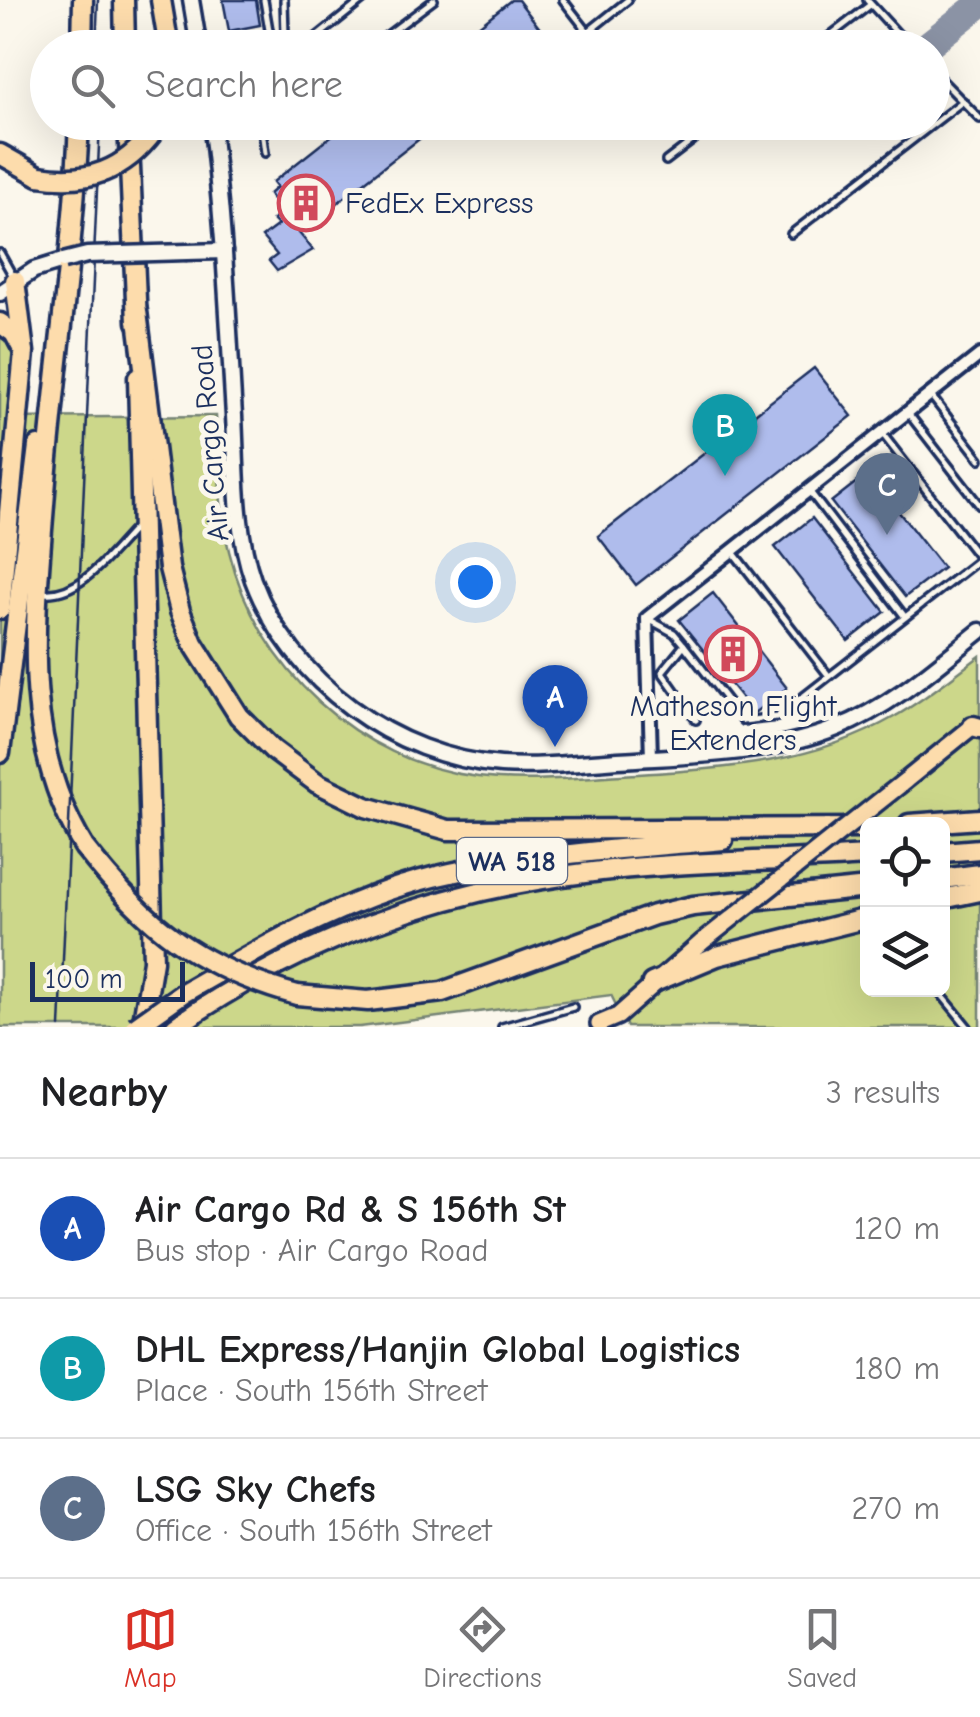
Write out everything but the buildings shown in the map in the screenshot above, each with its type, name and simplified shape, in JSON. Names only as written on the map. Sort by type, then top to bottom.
[{"type":"highway","points":[[82,30],[83,0]]},
{"type":"highway","points":[[124,0],[125,30]]},
{"type":"highway","points":[[161,0],[166,30]]},
{"type":"highway","points":[[77,140],[34,661],[41,736],[70,824],[122,896],[179,945],[254,983],[298,995],[368,1002],[442,992],[654,915],[693,906],[860,889]]},
{"type":"highway","points":[[129,140],[137,310],[139,524],[153,961],[138,1027]]},
{"type":"highway","points":[[0,154],[39,176],[78,180],[104,174],[140,150],[147,140]]},
{"type":"highway","points":[[0,609],[24,352],[15,281]]},
{"type":"highway","points":[[137,310],[169,568],[180,611],[193,643],[239,716],[272,750],[317,783],[366,808],[448,830],[860,828]]},
{"type":"highway","points":[[0,323],[14,333],[24,352]]},
{"type":"highway","points":[[0,753],[46,383],[57,348]]},
{"type":"highway","points":[[950,821],[980,819]]},
{"type":"highway","name":"WA 518","points":[[138,1027],[182,993],[275,940],[430,878],[528,857],[860,829]]},
{"type":"highway","points":[[950,851],[980,849]]},
{"type":"highway","name":"WA 518","points":[[175,1027],[261,974],[340,937],[422,907],[514,884],[588,872],[860,856]]},
{"type":"highway","points":[[950,878],[980,874]]},
{"type":"highway","points":[[950,897],[980,890]]},
{"type":"highway","points":[[652,983],[717,956],[860,920]]},
{"type":"main road","points":[[598,1026],[618,1016],[702,942],[978,725]]},
{"type":"street","points":[[191,0],[196,30]]},
{"type":"street","name":"Air Cargo Road","points":[[214,140],[244,546],[254,580],[293,650],[344,703],[394,736],[446,755],[503,765],[742,751],[840,727],[906,691],[980,631]]},
{"type":"street","points":[[0,293],[49,264],[87,255],[224,251]]},
{"type":"street","points":[[652,758],[647,618],[980,355]]},
{"type":"lane","points":[[264,0],[269,30]]},
{"type":"lane","points":[[284,0],[285,30]]},
{"type":"lane","points":[[326,30],[363,0]]},
{"type":"lane","points":[[394,30],[434,0]]},
{"type":"lane","points":[[563,0],[586,30]]},
{"type":"lane","points":[[590,30],[628,0]]},
{"type":"lane","points":[[835,30],[868,2],[894,30]]},
{"type":"lane","points":[[950,87],[980,119]]},
{"type":"lane","points":[[950,112],[964,101]]},
{"type":"lane","points":[[263,140],[265,153]]},
{"type":"lane","points":[[666,161],[693,140]]},
{"type":"lane","points":[[791,234],[913,140]]},
{"type":"lane","points":[[0,254],[15,281]]},
{"type":"lane","points":[[930,395],[980,459]]},
{"type":"lane","points":[[908,412],[980,506]]},
{"type":"lane","points":[[647,618],[674,633],[743,720],[777,717],[980,559],[881,432]]},
{"type":"lane","points":[[808,490],[905,617]]},
{"type":"lane","points":[[37,592],[59,594],[86,578],[139,524]]},
{"type":"lane","points":[[731,551],[829,676]]},
{"type":"lane","points":[[684,645],[662,672],[696,720]]},
{"type":"lane","points":[[943,997],[968,1027]]},
{"type":"lane","points":[[502,1027],[573,1007]]},
{"type":"green space","points":[[0,335],[13,347],[8,418],[216,416],[225,534],[243,594],[263,634],[288,670],[354,730],[392,752],[434,768],[514,780],[657,773],[762,762],[829,746],[862,733],[927,696],[980,656],[980,1027],[627,1027],[611,995],[360,1027],[0,1027]]},
{"type":"taxiway","points":[[947,30],[980,4]]},
{"type":"tram line","points":[[97,30],[98,0]]},
{"type":"tram line","points":[[60,1027],[99,140]]},
{"type":"place","name":"FedEx Express","points":[[306,203]]},
{"type":"place","name":"DHL Express/Hanjin Global Logistics","points":[[725,476]]},
{"type":"place","name":"LSG Sky Chefs","points":[[887,535]]},
{"type":"place","name":"Matheson Flight Extenders","points":[[733,654]]},
{"type":"place","name":"Air Cargo Rd & S 156th St","points":[[555,747]]}]
